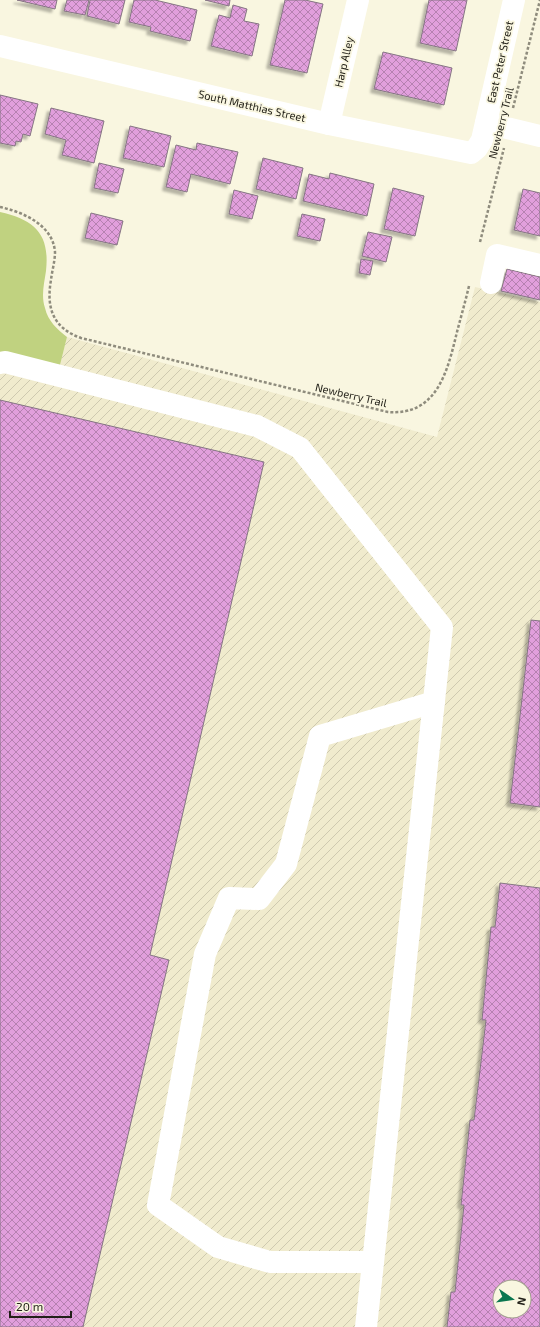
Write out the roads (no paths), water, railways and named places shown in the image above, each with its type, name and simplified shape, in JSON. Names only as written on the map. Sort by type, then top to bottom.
[{"type":"street","name":"Harp Alley","points":[[329,124],[358,0]]},
{"type":"street","name":"East Peter Street","points":[[486,123],[514,0]]},
{"type":"street","name":"South Matthias Street","points":[[0,46],[329,124],[470,153],[477,148],[482,140],[486,123]]},
{"type":"street","points":[[486,123],[540,136]]},
{"type":"street","points":[[480,283],[497,255],[540,265]]},
{"type":"street","points":[[0,363],[5,362],[257,426],[300,448],[442,627],[366,1327]]},
{"type":"street","points":[[373,1262],[270,1262],[218,1247],[158,1205],[205,954],[229,898],[258,899],[286,864],[320,736],[434,702]]}]
